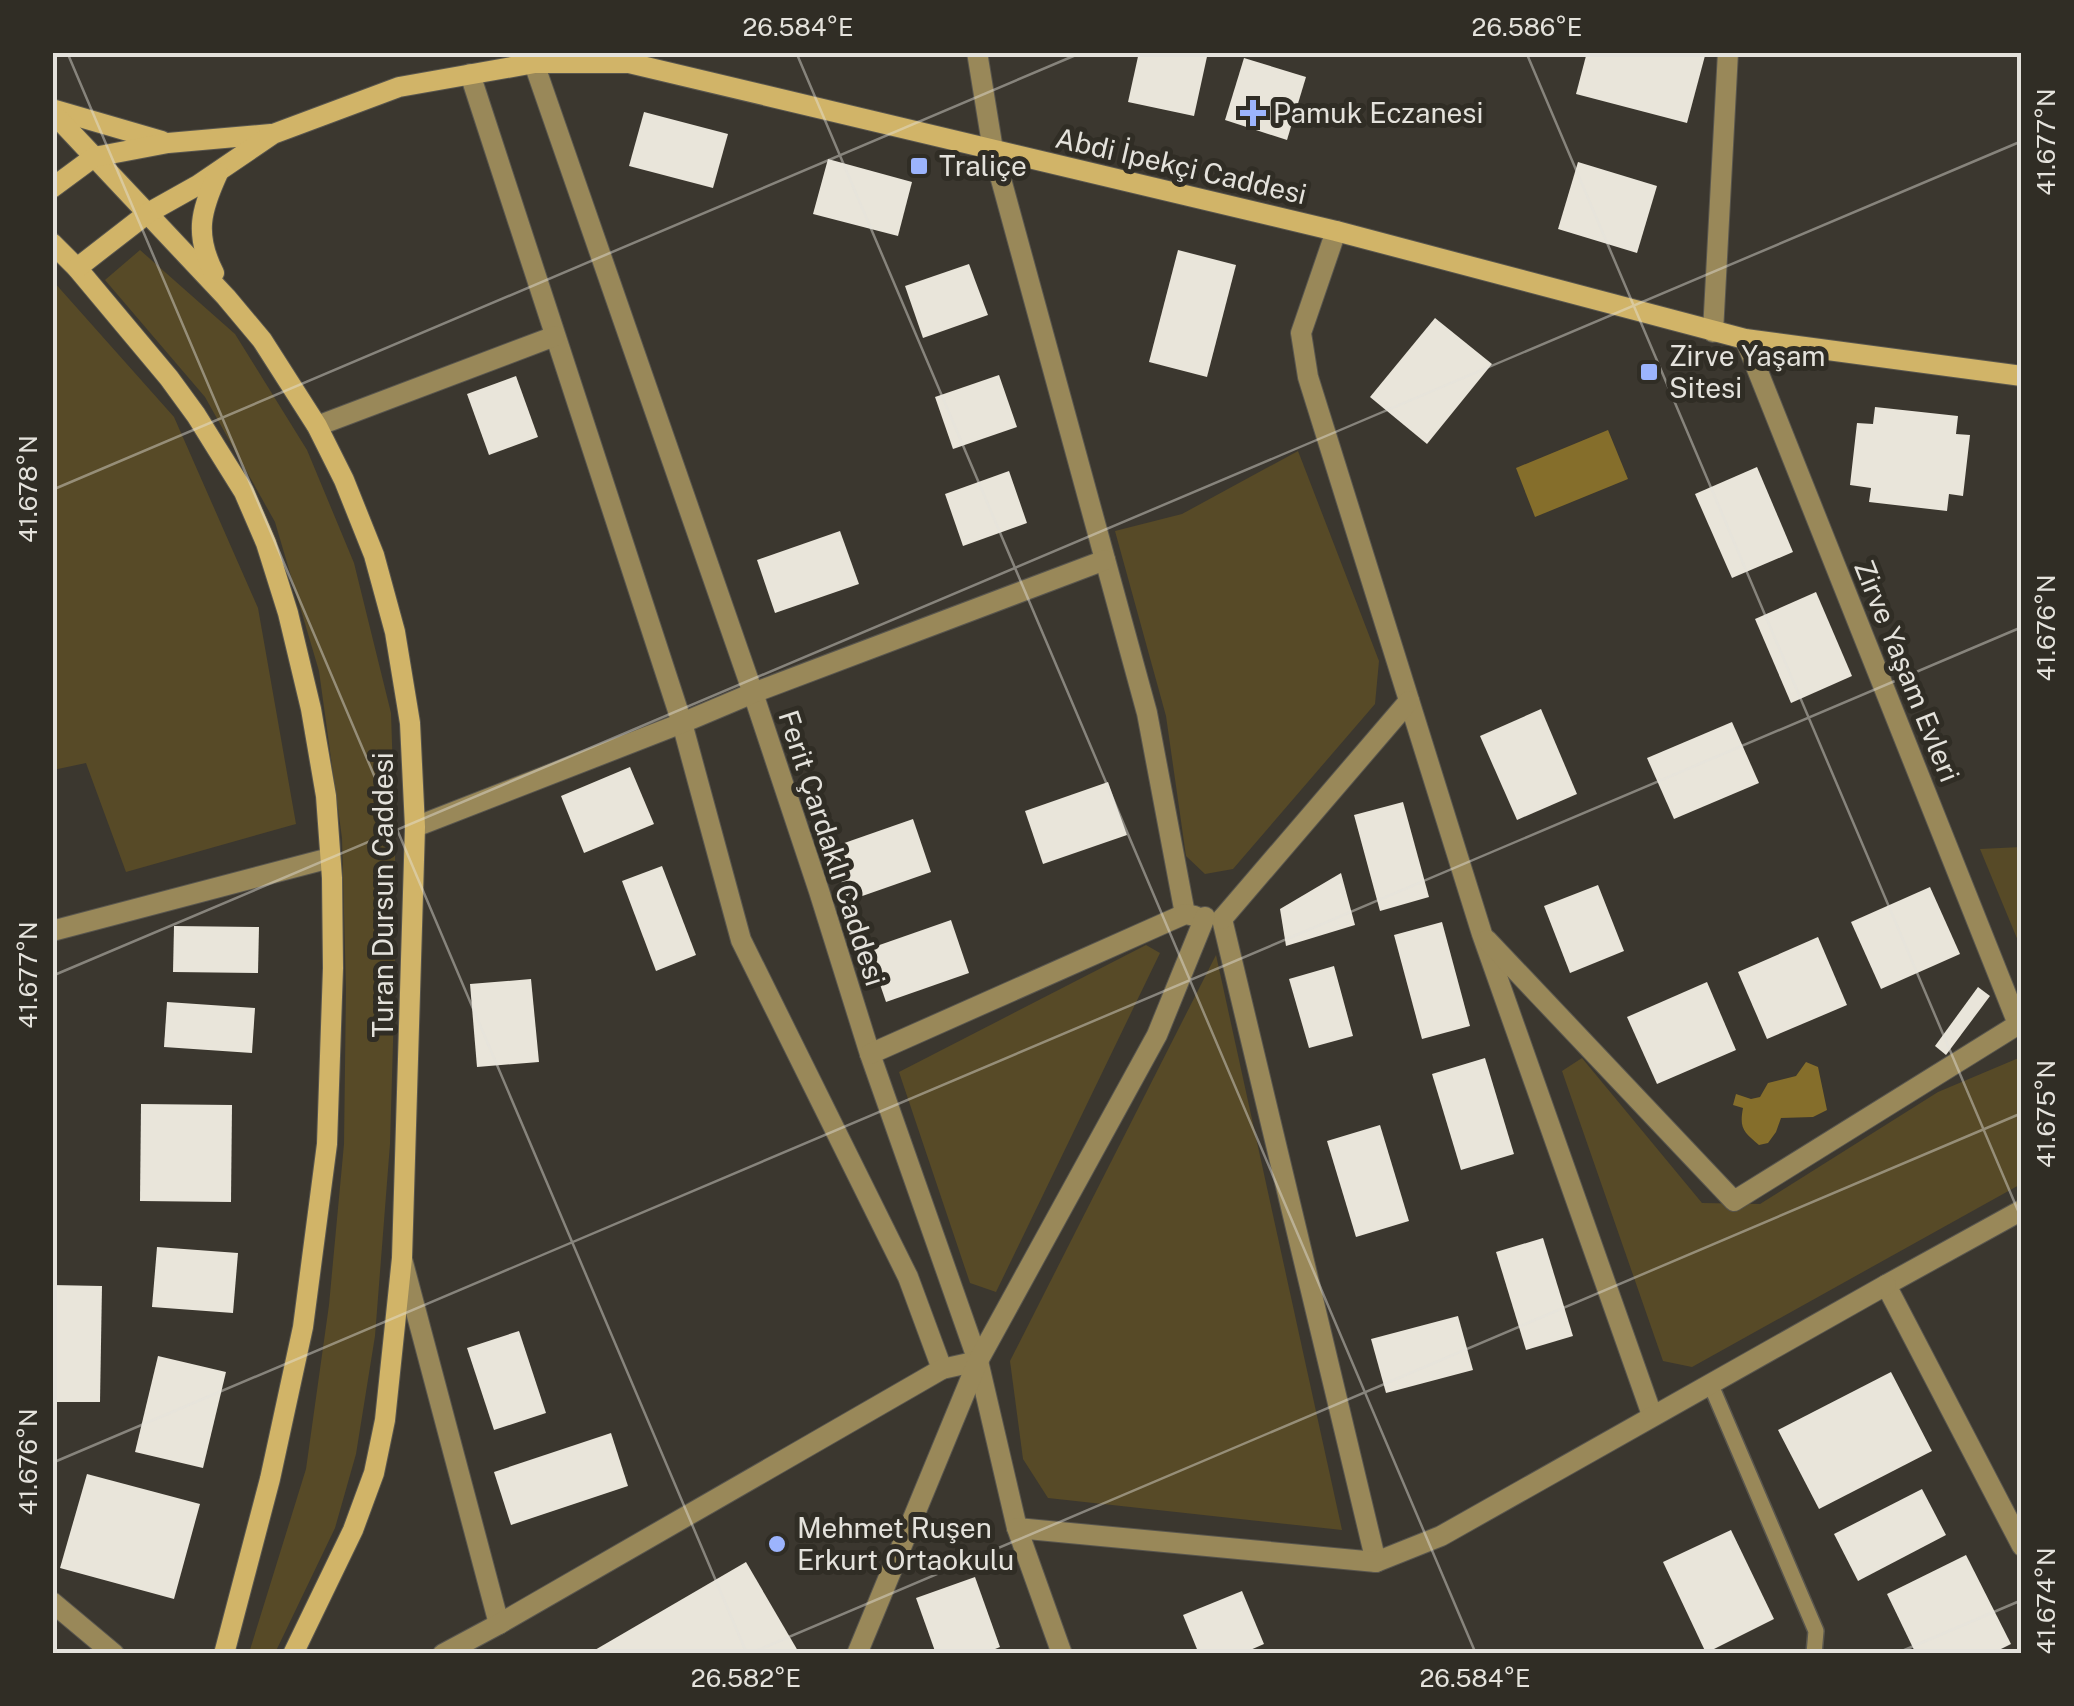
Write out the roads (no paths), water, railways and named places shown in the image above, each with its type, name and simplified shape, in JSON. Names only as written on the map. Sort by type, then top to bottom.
[{"type":"main road","name":"Abdi İpekçi Caddesi","points":[[273,134],[399,87],[533,58],[629,63],[1336,231],[1744,339],[2022,376]]},
{"type":"main road","points":[[52,110],[168,143]]},
{"type":"main road","name":"Turan Dursun Caddesi","points":[[52,110],[226,296],[262,340],[317,426],[374,554],[395,632],[410,723],[415,827],[402,1258],[386,1420],[374,1473],[353,1530],[293,1654]]},
{"type":"main road","points":[[52,188],[94,158],[168,143],[273,134]]},
{"type":"main road","points":[[77,268],[148,213],[273,134]]},
{"type":"main road","points":[[218,171],[204,204],[200,230],[204,253],[226,296]]},
{"type":"main road","points":[[52,243],[169,378],[244,492],[266,543],[288,613],[311,709],[326,796],[332,968],[327,1144],[303,1327],[270,1479],[224,1654]]},
{"type":"street","points":[[977,52],[993,150],[1376,1562]]},
{"type":"street","points":[[1713,332],[1728,52]]},
{"type":"street","name":"Ferit Çardaklı Caddesi","points":[[533,58],[978,1361],[1017,1528],[1062,1654]]},
{"type":"street","points":[[470,74],[682,723],[741,940],[908,1277],[942,1369]]},
{"type":"street","points":[[1336,231],[1301,332],[1308,377],[1482,934],[1652,1415]]},
{"type":"street","points":[[317,426],[555,336]]},
{"type":"street","name":"Zirve Yaşam Evleri","points":[[1744,339],[2020,1023]]},
{"type":"street","points":[[415,827],[752,693],[1105,560]]},
{"type":"street","points":[[858,1654],[978,1361],[1158,1035],[1204,917],[1409,701]]},
{"type":"street","points":[[52,931],[330,858]]},
{"type":"street","points":[[870,1054],[1204,917]]},
{"type":"street","points":[[1482,934],[1734,1202],[2020,1023]]},
{"type":"street","points":[[1017,1528],[1376,1562],[1441,1536],[2022,1210]]},
{"type":"street","points":[[402,1258],[498,1624]]},
{"type":"street","points":[[1886,1285],[2022,1546]]},
{"type":"street","points":[[444,1654],[942,1369],[978,1361]]},
{"type":"street","points":[[52,1602],[114,1654]]},
{"type":"lane","points":[[1710,1383],[1816,1632],[1814,1654]]},
{"type":"place","name":"Pamuk Eczanesi","points":[[1253,113]]},
{"type":"place","name":"Traliçe","points":[[919,166]]},
{"type":"place","name":"Zirve Yaşam Sitesi","points":[[1649,372]]},
{"type":"place","name":"Mehmet Ruşen Erkurt Ortaokulu","points":[[777,1544]]}]
